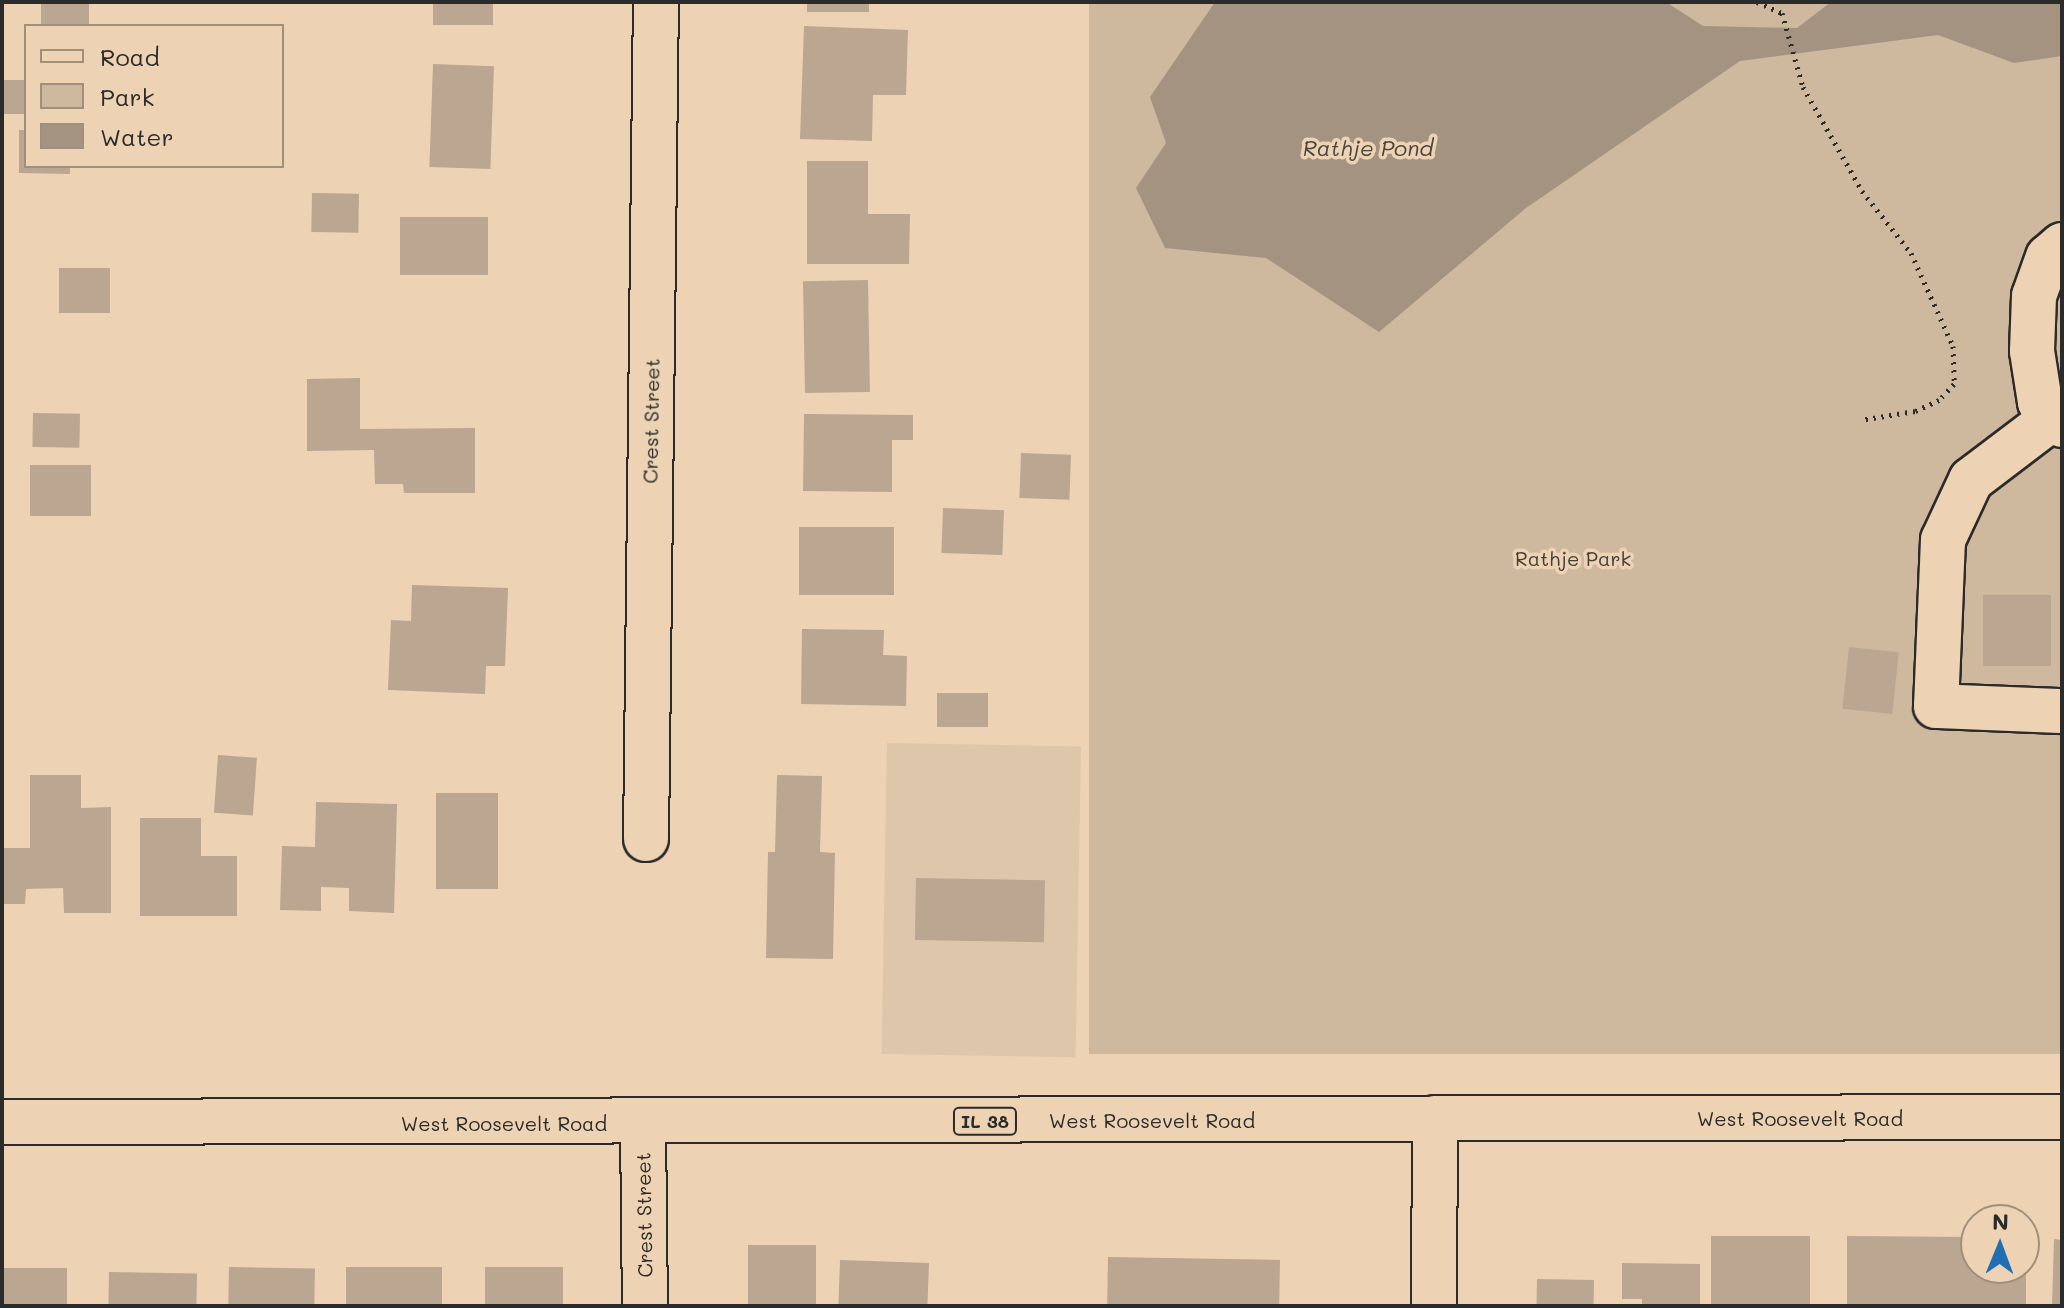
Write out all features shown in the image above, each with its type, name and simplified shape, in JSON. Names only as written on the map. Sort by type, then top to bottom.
[{"type":"main road","name":"Crest Street","points":[[646,839],[656,2]]},
{"type":"main road","points":[[2062,245],[2048,257],[2034,296],[2032,351],[2040,402],[2058,421],[1971,480],[1943,540],[1936,706],[2062,711]]},
{"type":"main road","name":"West Roosevelt Road","points":[[2,1122],[643,1123],[2062,1117]]},
{"type":"main road","points":[[1434,1306],[1435,1118]]},
{"type":"main road","name":"Crest Street","points":[[643,1123],[645,1306]]},
{"type":"path","points":[[1757,2],[1782,13],[1803,87],[1862,191],[1911,253],[1953,346],[1954,384],[1939,400],[1915,411],[1861,420]]},
{"type":"shaded area","points":[[887,743],[1081,746],[1076,1057],[882,1054]]},
{"type":"green space","name":"Rathje Park","points":[[1089,2],[2062,2],[2062,1054],[1089,1054]]},
{"type":"water","name":"Rathje Pond","points":[[1215,2],[1666,2],[1703,26],[1797,28],[1831,2],[2062,2],[2062,56],[2014,63],[1938,35],[1740,61],[1526,208],[1379,332],[1266,258],[1165,248],[1136,188],[1166,143],[1150,97]]},
{"type":"building","points":[[41,2],[89,2],[89,24],[41,24]]},
{"type":"building","points":[[433,2],[493,2],[493,25],[433,25]]},
{"type":"building","points":[[807,2],[869,2],[869,12],[807,12]]},
{"type":"building","points":[[804,26],[908,30],[906,95],[873,95],[872,141],[800,139]]},
{"type":"building","points":[[433,64],[494,66],[490,169],[429,167]]},
{"type":"building","points":[[2,80],[24,80],[24,114],[2,114]]},
{"type":"building","points":[[19,130],[24,130],[24,168],[70,168],[70,174],[19,173]]},
{"type":"building","points":[[807,161],[868,161],[868,214],[910,214],[909,264],[807,264]]},
{"type":"building","points":[[312,193],[359,194],[358,233],[311,232]]},
{"type":"building","points":[[400,217],[488,217],[488,275],[400,275]]},
{"type":"building","points":[[59,268],[110,268],[110,313],[59,313]]},
{"type":"building","points":[[868,280],[870,392],[805,393],[803,281]]},
{"type":"building","points":[[360,378],[360,429],[475,428],[475,493],[404,493],[403,484],[375,484],[374,450],[307,451],[307,379]]},
{"type":"building","points":[[33,413],[80,414],[79,448],[32,447]]},
{"type":"building","points":[[804,414],[913,415],[913,440],[892,440],[892,492],[803,491]]},
{"type":"building","points":[[1021,453],[1071,455],[1069,500],[1019,498]]},
{"type":"building","points":[[30,465],[91,465],[91,516],[30,516]]},
{"type":"building","points":[[943,508],[1004,510],[1002,555],[941,553]]},
{"type":"building","points":[[799,527],[894,527],[894,595],[799,595]]},
{"type":"building","points":[[412,585],[508,588],[505,666],[486,666],[485,694],[388,690],[391,620],[411,621]]},
{"type":"building","points":[[1983,595],[2051,595],[2051,666],[1983,666]]},
{"type":"building","points":[[802,629],[884,630],[883,655],[907,656],[906,706],[801,704]]},
{"type":"building","points":[[1849,647],[1899,652],[1892,714],[1843,709]]},
{"type":"building","points":[[937,693],[988,693],[988,727],[937,727]]},
{"type":"building","points":[[218,755],[257,758],[253,816],[214,813]]},
{"type":"building","points":[[30,775],[81,775],[81,808],[111,807],[111,913],[64,913],[63,888],[26,889],[25,904],[2,904],[2,848],[30,848]]},
{"type":"building","points":[[777,775],[822,776],[820,852],[835,853],[833,959],[766,958],[768,852],[775,852]]},
{"type":"building","points":[[436,793],[498,793],[498,889],[436,889]]},
{"type":"building","points":[[316,802],[397,804],[394,913],[349,911],[349,888],[321,887],[321,911],[280,910],[282,846],[315,847]]},
{"type":"building","points":[[140,818],[201,818],[201,856],[237,856],[237,916],[140,916]]},
{"type":"building","points":[[916,878],[1045,880],[1044,942],[915,940]]},
{"type":"building","points":[[1711,1236],[1810,1236],[1810,1306],[1711,1306]]},
{"type":"building","points":[[1847,1236],[1960,1237],[1960,1284],[2026,1284],[2026,1306],[1847,1306]]},
{"type":"building","points":[[2054,1239],[2062,1240],[2062,1306],[2052,1306]]},
{"type":"building","points":[[748,1245],[816,1245],[816,1306],[748,1306]]},
{"type":"building","points":[[1108,1257],[1280,1260],[1279,1306],[1107,1306]]},
{"type":"building","points":[[840,1260],[929,1263],[927,1306],[838,1306]]},
{"type":"building","points":[[1622,1263],[1700,1264],[1700,1306],[1642,1306],[1642,1299],[1622,1299]]},
{"type":"building","points":[[229,1267],[315,1269],[314,1306],[228,1306]]},
{"type":"building","points":[[346,1267],[442,1267],[442,1306],[346,1306]]},
{"type":"building","points":[[485,1267],[563,1267],[563,1306],[485,1306]]},
{"type":"building","points":[[2,1268],[67,1268],[67,1306],[2,1306]]},
{"type":"building","points":[[109,1272],[197,1274],[196,1306],[108,1306]]},
{"type":"building","points":[[1537,1279],[1594,1280],[1594,1306],[1537,1306]]}]
